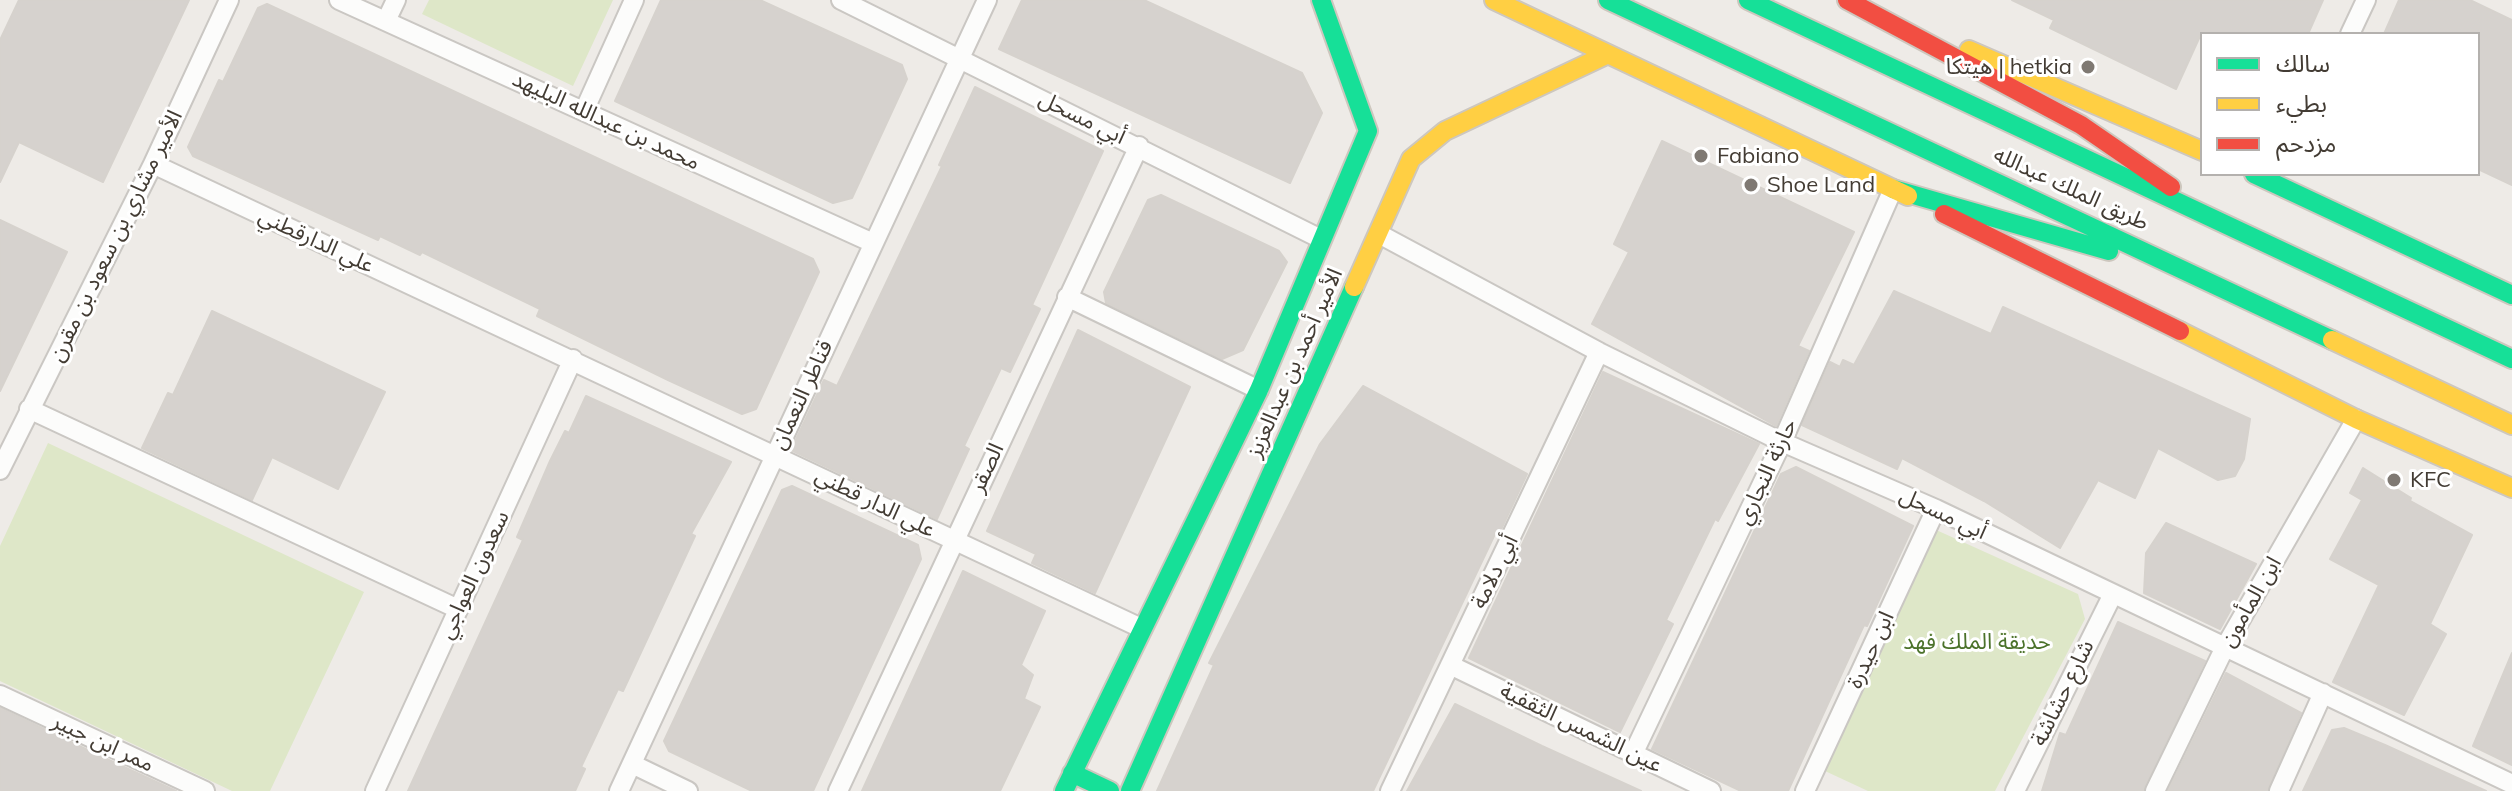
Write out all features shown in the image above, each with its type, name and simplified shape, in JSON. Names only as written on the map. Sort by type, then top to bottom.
[{"type":"main road","name":"الأمير أحمد بن عبدالعزيز","points":[[1064,791],[1259,390],[1368,131],[1321,0]]},
{"type":"main road","points":[[1494,0],[1893,189],[2356,419],[2512,488]]},
{"type":"main road","name":"طريق الملك عبدالله","points":[[1608,0],[2512,425]]},
{"type":"main road","name":"طريق الملك عبدالله","points":[[1748,0],[2512,359]]},
{"type":"main road","points":[[1847,0],[2081,125],[2220,220]]},
{"type":"main road","points":[[1855,0],[2200,150]]},
{"type":"main road","name":"الأمير أحمد بن عبدالعزيز","points":[[1130,791],[1411,159],[1445,131],[1608,54]]},
{"type":"main road","points":[[2267,176],[2512,295]]},
{"type":"main road","points":[[1893,189],[2095,246],[2273,310]]},
{"type":"main road","points":[[1072,773],[1110,791]]},
{"type":"street","name":"الأمير مشاري بن سعود بن مقرن","points":[[0,470],[153,164],[229,0]]},
{"type":"street","name":"محمد بن عبدالله البليهد","points":[[339,0],[873,243]]},
{"type":"street","points":[[386,21],[396,0]]},
{"type":"street","points":[[584,111],[634,0]]},
{"type":"street","name":"أبي مسحل","points":[[841,0],[1321,239]]},
{"type":"street","name":"قناطر النعمان","points":[[619,791],[987,0]]},
{"type":"street","points":[[2351,32],[2366,0]]},
{"type":"street","name":"الصقر","points":[[838,791],[1139,146]]},
{"type":"street","name":"علي الدارقطني","points":[[153,164],[479,317]]},
{"type":"street","name":"حارثة النجاري","points":[[1634,752],[1782,442],[1893,189]]},
{"type":"street","name":"أبي مسحل","points":[[1379,234],[1599,352],[1782,442],[1936,509],[2112,596],[2512,784]]},
{"type":"street","points":[[1067,297],[1259,390]]},
{"type":"street","name":"علي الدار قطني","points":[[479,317],[1141,628]]},
{"type":"street","name":"أبي دلامة","points":[[1390,791],[1599,352]]},
{"type":"street","name":"سعدون العواجي","points":[[375,791],[573,359]]},
{"type":"street","points":[[29,409],[458,609]]},
{"type":"street","name":"ابن المأمون","points":[[2155,791],[2225,647],[2356,419]]},
{"type":"street","name":"ابن حيدرة","points":[[1805,791],[1936,509]]},
{"type":"street","name":"شارع حشاشة","points":[[2015,791],[2112,596]]},
{"type":"street","name":"عين الشمس الثقفية","points":[[1450,665],[1711,791]]},
{"type":"street","points":[[2279,791],[2323,693]]},
{"type":"street","name":"ممر ابن جبير","points":[[0,695],[205,791]]},
{"type":"street","points":[[632,764],[688,791]]},
{"type":"green space","points":[[429,0],[613,0],[573,86],[422,14]]},
{"type":"green space","points":[[48,443],[364,592],[270,791],[232,791],[0,681],[0,546]]},
{"type":"green space","name":"حديقة الملك فهد","points":[[1934,529],[2078,594],[2085,619],[1995,791],[1868,791],[1825,771]]},
{"type":"building","points":[[19,0],[189,0],[103,182],[19,142],[0,182],[0,40]]},
{"type":"building","points":[[661,0],[760,0],[902,65],[907,79],[852,198],[833,203],[615,101]]},
{"type":"building","points":[[1022,0],[1144,0],[1302,73],[1322,113],[1290,183],[999,49]]},
{"type":"building","points":[[2012,0],[2323,0],[2309,32],[2200,32],[2176,89],[2050,28],[2054,20]]},
{"type":"building","points":[[2399,0],[2470,0],[2512,20],[2512,185],[2480,170],[2480,32],[2385,32]]},
{"type":"building","points":[[267,4],[813,259],[819,272],[756,409],[742,414],[537,316],[540,309],[422,252],[420,255],[380,236],[378,240],[193,156],[188,147],[219,80],[223,82],[258,8]]},
{"type":"building","points":[[975,87],[1103,151],[1032,305],[1040,309],[1010,372],[1001,368],[964,446],[969,449],[937,519],[791,450],[824,380],[837,386],[942,166],[939,165]]},
{"type":"building","points":[[1662,141],[1854,232],[1798,346],[1809,351],[1776,426],[1592,324],[1629,252],[1614,244]]},
{"type":"building","points":[[1161,195],[1279,251],[1287,262],[1243,350],[1222,359],[1106,303],[1104,292],[1148,200]]},
{"type":"building","points":[[0,220],[67,252],[0,391]]},
{"type":"building","points":[[1894,291],[1991,334],[2003,307],[2250,419],[2244,459],[2235,476],[2218,480],[2158,448],[2135,498],[2098,480],[2060,548],[1984,501],[1902,458],[1897,469],[1802,425],[1830,362],[1840,367],[1843,360],[1854,365]]},
{"type":"building","points":[[212,311],[385,392],[338,489],[272,457],[252,500],[142,448],[168,393],[173,395]]},
{"type":"building","points":[[1078,330],[1190,387],[1095,593],[1032,563],[1036,554],[987,531]]},
{"type":"building","points":[[1603,372],[1759,444],[1718,521],[1715,519],[1666,620],[1673,624],[1620,732],[1469,658]]},
{"type":"building","points":[[1363,386],[1527,474],[1498,536],[1495,534],[1373,791],[1157,791],[1214,665],[1209,663],[1320,444]]},
{"type":"building","points":[[586,396],[731,462],[691,534],[695,536],[623,691],[618,689],[581,767],[585,769],[575,791],[408,791],[523,540],[517,537],[550,461],[565,431],[569,433]]},
{"type":"building","points":[[1796,467],[1913,526],[1788,791],[1741,791],[1652,749],[1781,474]]},
{"type":"building","points":[[2363,468],[2411,498],[2410,501],[2472,535],[2430,624],[2446,634],[2404,715],[2333,682],[2379,585],[2330,559],[2362,500],[2350,493]]},
{"type":"building","points":[[792,486],[918,545],[921,559],[813,791],[752,791],[669,751],[664,741],[782,490]]},
{"type":"building","points":[[2166,523],[2256,564],[2220,629],[2144,593],[2146,553]]},
{"type":"building","points":[[963,571],[1045,611],[1021,665],[1033,675],[1024,699],[1040,707],[1000,791],[862,791]]},
{"type":"building","points":[[2118,622],[2205,661],[2143,791],[2042,791],[2060,733],[2066,735]]},
{"type":"building","points":[[2512,653],[2512,765],[2473,746]]},
{"type":"building","points":[[2226,673],[2301,713],[2267,791],[2168,791]]},
{"type":"building","points":[[1455,704],[1542,746],[1641,791],[1407,791]]},
{"type":"building","points":[[0,708],[96,754],[176,791],[0,791]]},
{"type":"building","points":[[2344,728],[2486,791],[2303,791],[2332,730]]},
{"type":"traffic: fast","points":[[1064,791],[1259,390],[1368,131],[1321,0]]},
{"type":"traffic: fast","points":[[1608,0],[2332,340]]},
{"type":"traffic: fast","points":[[1748,0],[2512,359]]},
{"type":"traffic: fast","points":[[2258,176],[2512,295]]},
{"type":"traffic: fast","points":[[1893,189],[2109,251]]},
{"type":"traffic: fast","points":[[1130,791],[1354,287]]},
{"type":"traffic: fast","points":[[1072,773],[1110,791]]},
{"type":"traffic: slow","points":[[1494,0],[1908,196]]},
{"type":"traffic: slow","points":[[1969,50],[2200,150]]},
{"type":"traffic: slow","points":[[1354,287],[1411,159],[1445,131],[1608,54]]},
{"type":"traffic: slow","points":[[2180,331],[2356,419],[2512,488]]},
{"type":"traffic: slow","points":[[2332,340],[2512,425]]},
{"type":"traffic: jam","points":[[1847,0],[2081,125],[2171,187]]},
{"type":"traffic: jam","points":[[1944,214],[2180,331]]},
{"type":"place","name":"هيتكا | hetkia","points":[[2088,67]]},
{"type":"place","name":"Fabiano","points":[[1701,156]]},
{"type":"place","name":"Shoe Land","points":[[1751,185]]},
{"type":"place","name":"KFC","points":[[2394,480]]}]
